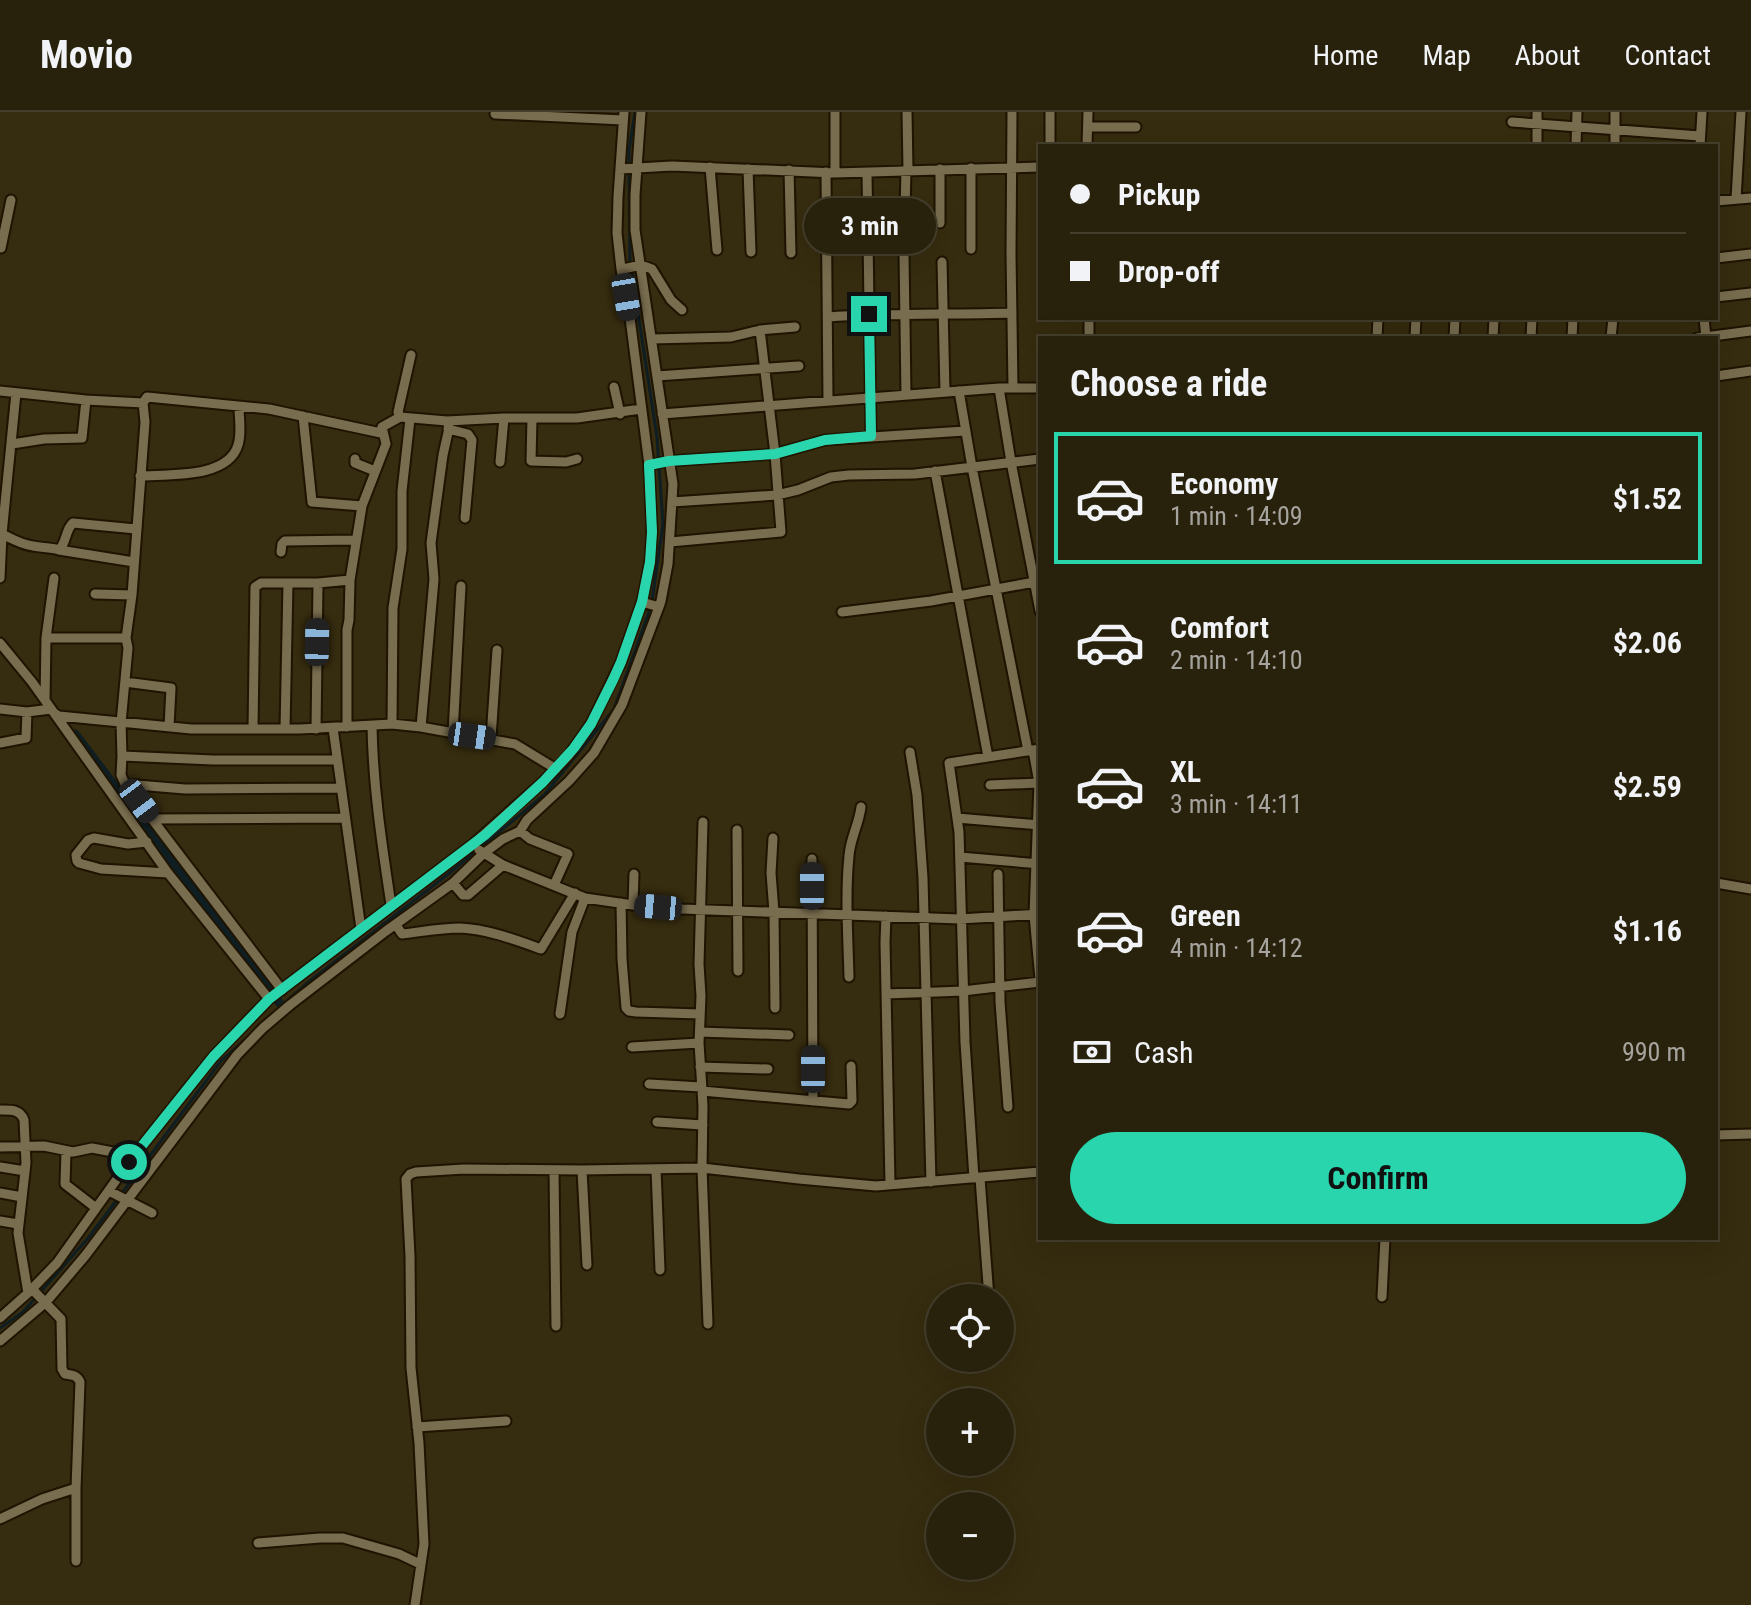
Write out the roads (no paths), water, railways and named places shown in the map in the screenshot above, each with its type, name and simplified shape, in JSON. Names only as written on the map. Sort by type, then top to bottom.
[{"type":"street","points":[[0,1318],[32,1291],[57,1263],[129,1162],[213,1057],[269,999],[391,905],[478,849],[520,831],[527,820],[554,797],[594,753],[622,705],[658,606],[668,564],[673,484],[634,215],[641,112]]},
{"type":"street","points":[[828,401],[831,173],[835,112]]},
{"type":"street","points":[[906,395],[907,112]]},
{"type":"street","points":[[1012,112],[1013,388]]},
{"type":"street","points":[[1050,112],[1050,144]]},
{"type":"street","points":[[1087,144],[1088,112]]},
{"type":"street","points":[[1537,112],[1537,144]]},
{"type":"street","points":[[1576,144],[1577,112]]},
{"type":"street","points":[[1615,112],[1615,144]]},
{"type":"street","points":[[1512,122],[1615,129],[1700,141],[1702,112]]},
{"type":"street","points":[[1736,199],[1741,112]]},
{"type":"street","points":[[0,1341],[45,1302],[237,1055],[263,1028],[375,939],[453,883],[478,849],[569,755],[605,700],[621,662],[643,602],[652,532],[650,464],[618,236],[623,116],[495,114]]},
{"type":"street","points":[[1088,127],[1136,127]]},
{"type":"street","points":[[622,169],[672,166],[867,173],[1038,167]]},
{"type":"street","points":[[710,167],[717,250]]},
{"type":"street","points":[[971,168],[971,249]]},
{"type":"street","points":[[748,169],[751,252]]},
{"type":"street","points":[[940,169],[940,223]]},
{"type":"street","points":[[789,170],[791,253]]},
{"type":"street","points":[[867,173],[871,436]]},
{"type":"street","points":[[1718,201],[1751,198]]},
{"type":"street","points":[[0,251],[11,200]]},
{"type":"street","points":[[1718,258],[1751,254]]},
{"type":"street","points":[[942,262],[945,392]]},
{"type":"street","points":[[623,269],[640,266],[652,269],[671,300],[682,310]]},
{"type":"street","points":[[1718,297],[1751,293]]},
{"type":"street","points":[[828,317],[1012,313]]},
{"type":"street","points":[[652,339],[731,337],[760,330],[795,327]]},
{"type":"street","points":[[670,542],[781,532],[760,330]]},
{"type":"street","points":[[1717,336],[1751,331]]},
{"type":"street","points":[[392,724],[393,608],[402,549],[407,422],[398,412],[411,355]]},
{"type":"street","points":[[657,376],[799,366]]},
{"type":"street","points":[[1718,376],[1751,371]]},
{"type":"street","points":[[614,387],[620,414]]},
{"type":"street","points":[[842,612],[1037,582],[1011,462],[999,388]]},
{"type":"street","points":[[662,414],[999,388],[1038,389]]},
{"type":"street","points":[[0,391],[86,400],[269,409],[303,420],[384,435]]},
{"type":"street","points":[[959,391],[995,589],[1038,776]]},
{"type":"street","points":[[0,578],[16,393]]},
{"type":"street","points":[[12,444],[82,438],[86,400]]},
{"type":"street","points":[[144,401],[132,595],[126,638],[121,775],[282,990]]},
{"type":"street","points":[[140,476],[207,471],[226,462],[237,450],[239,408]]},
{"type":"street","points":[[347,727],[350,580],[362,506],[384,435],[407,422],[448,425],[620,414],[663,427]]},
{"type":"street","points":[[303,420],[312,502],[362,506]]},
{"type":"street","points":[[500,462],[504,421]]},
{"type":"street","points":[[532,421],[531,461],[566,462],[577,459]]},
{"type":"street","points":[[0,423],[13,425]]},
{"type":"street","points":[[448,425],[468,434],[472,440],[465,518]]},
{"type":"street","points":[[421,727],[434,579],[431,543],[448,425]]},
{"type":"street","points":[[650,464],[775,454],[825,440],[965,431]]},
{"type":"street","points":[[355,459],[355,463],[375,471]]},
{"type":"street","points":[[672,502],[777,495],[831,477],[935,471],[1038,459]]},
{"type":"street","points":[[935,471],[988,757]]},
{"type":"street","points":[[59,550],[73,523],[136,529]]},
{"type":"street","points":[[2,534],[32,546],[134,562]]},
{"type":"street","points":[[281,552],[285,541],[356,540]]},
{"type":"street","points":[[50,704],[46,638],[54,578]]},
{"type":"street","points":[[253,729],[254,589],[261,583],[350,580]]},
{"type":"street","points":[[285,729],[288,583]]},
{"type":"street","points":[[316,729],[318,583]]},
{"type":"street","points":[[453,733],[461,586]]},
{"type":"street","points":[[95,594],[132,595]]},
{"type":"street","points":[[643,602],[658,606]]},
{"type":"street","points":[[46,638],[126,638]]},
{"type":"street","points":[[0,643],[50,704],[168,873],[269,999]]},
{"type":"street","points":[[491,738],[497,650]]},
{"type":"street","points":[[125,682],[171,688],[169,727]]},
{"type":"street","points":[[605,700],[620,705]]},
{"type":"street","points":[[0,709],[27,712],[50,704],[80,717],[169,727],[316,729],[392,724],[421,727],[515,744],[556,769]]},
{"type":"street","points":[[0,743],[26,738],[27,712]]},
{"type":"street","points":[[372,726],[379,827],[391,905]]},
{"type":"street","points":[[333,728],[361,929]]},
{"type":"street","points":[[988,1284],[963,991],[960,857],[949,763],[1034,750]]},
{"type":"street","points":[[910,752],[921,841],[931,1182]]},
{"type":"street","points":[[122,756],[337,760]]},
{"type":"street","points":[[990,785],[1038,783]]},
{"type":"street","points":[[125,784],[185,789],[341,788]]},
{"type":"street","points":[[849,977],[849,854],[861,807]]},
{"type":"street","points":[[152,819],[345,818]]},
{"type":"street","points":[[957,818],[1038,825]]},
{"type":"street","points":[[703,822],[699,1038],[708,1324]]},
{"type":"street","points":[[737,830],[738,971]]},
{"type":"street","points":[[520,831],[530,839],[568,854],[554,885]]},
{"type":"street","points":[[147,842],[128,844],[94,838],[88,840],[76,855],[77,861],[101,869],[168,873]]},
{"type":"street","points":[[773,838],[771,873],[775,1008]]},
{"type":"street","points":[[1038,846],[1038,936]]},
{"type":"street","points":[[478,849],[503,865],[591,899],[633,905],[960,919],[1037,914]]},
{"type":"street","points":[[960,857],[1037,866]]},
{"type":"street","points":[[812,859],[813,1101]]},
{"type":"street","points":[[453,883],[463,895],[468,895],[503,865]]},
{"type":"street","points":[[633,905],[634,874]]},
{"type":"street","points":[[998,874],[1000,987],[1008,1107]]},
{"type":"street","points":[[1718,883],[1751,889]]},
{"type":"street","points":[[396,925],[402,934],[444,928],[480,930],[541,949],[575,893]]},
{"type":"street","points":[[560,1014],[572,932],[591,899]]},
{"type":"street","points":[[621,903],[626,1008],[636,1012],[700,1014]]},
{"type":"street","points":[[886,916],[890,1184]]},
{"type":"street","points":[[886,994],[963,991],[1038,980]]},
{"type":"street","points":[[632,1047],[699,1038],[789,1035]]},
{"type":"street","points":[[649,1084],[851,1104],[851,1066]]},
{"type":"street","points":[[700,1067],[768,1069]]},
{"type":"street","points":[[0,1110],[12,1110],[22,1115],[24,1120],[25,1171],[18,1224],[20,1248],[32,1291],[63,1323],[65,1374],[74,1375],[80,1382],[76,1561]]},
{"type":"street","points":[[657,1122],[703,1125]]},
{"type":"street","points":[[1718,1135],[1751,1134]]},
{"type":"street","points":[[0,1147],[44,1146],[73,1152],[86,1148],[104,1150],[129,1162]]},
{"type":"street","points":[[66,1151],[65,1184],[96,1208]]},
{"type":"street","points":[[415,1605],[424,1544],[411,1368],[406,1179],[410,1174],[464,1169],[656,1169],[703,1164],[799,1179],[870,1185],[1038,1172]]},
{"type":"street","points":[[0,1167],[25,1171]]},
{"type":"street","points":[[656,1169],[660,1270]]},
{"type":"street","points":[[554,1170],[556,1326]]},
{"type":"street","points":[[582,1170],[587,1265]]},
{"type":"street","points":[[110,1191],[152,1213]]},
{"type":"street","points":[[0,1193],[22,1197]]},
{"type":"street","points":[[0,1221],[18,1224]]},
{"type":"street","points":[[1382,1297],[1385,1240]]},
{"type":"street","points":[[70,1246],[84,1254]]},
{"type":"street","points":[[417,1427],[506,1421]]},
{"type":"street","points":[[0,1519],[42,1499],[76,1488]]},
{"type":"street","points":[[258,1543],[343,1538],[419,1563]]},
{"type":"waterway","points":[[629,164],[635,112]]},
{"type":"waterway","points":[[629,172],[630,261],[657,437],[663,524],[652,601]]},
{"type":"waterway","points":[[280,1007],[544,795],[614,709],[650,609]]},
{"type":"waterway","points":[[75,734],[282,1006]]},
{"type":"waterway","points":[[0,1328],[23,1312],[89,1237],[221,1061],[251,1034]]}]
